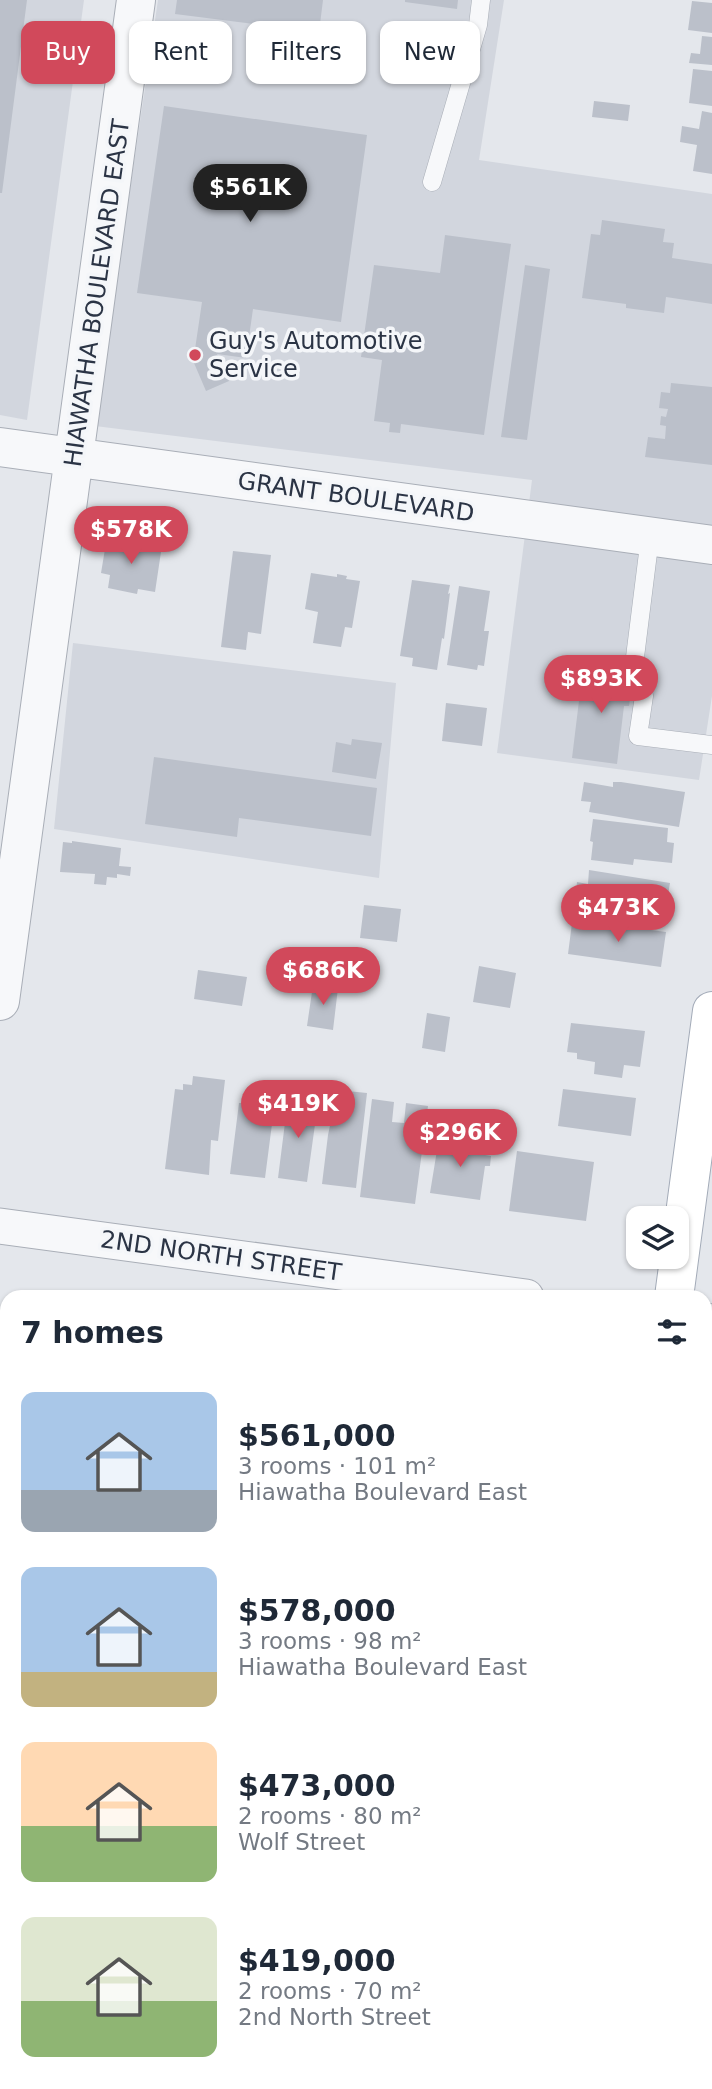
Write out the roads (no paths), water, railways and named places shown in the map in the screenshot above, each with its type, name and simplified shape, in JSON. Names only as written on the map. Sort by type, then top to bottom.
[{"type":"main road","points":[[676,1290],[701,1179],[712,1012]]},
{"type":"street","name":"HIAWATHA BOULEVARD EAST","points":[[0,1001],[136,0]]},
{"type":"street","name":"GRANT BOULEVARD","points":[[0,447],[712,545]]},
{"type":"street","name":"2ND NORTH STREET","points":[[0,1226],[474,1290]]},
{"type":"lane","points":[[432,182],[478,25],[481,0]]},
{"type":"lane","points":[[650,537],[635,657],[644,695],[638,736],[712,745]]},
{"type":"place","name":"Guy's Automotive Service","points":[[195,355]]}]
